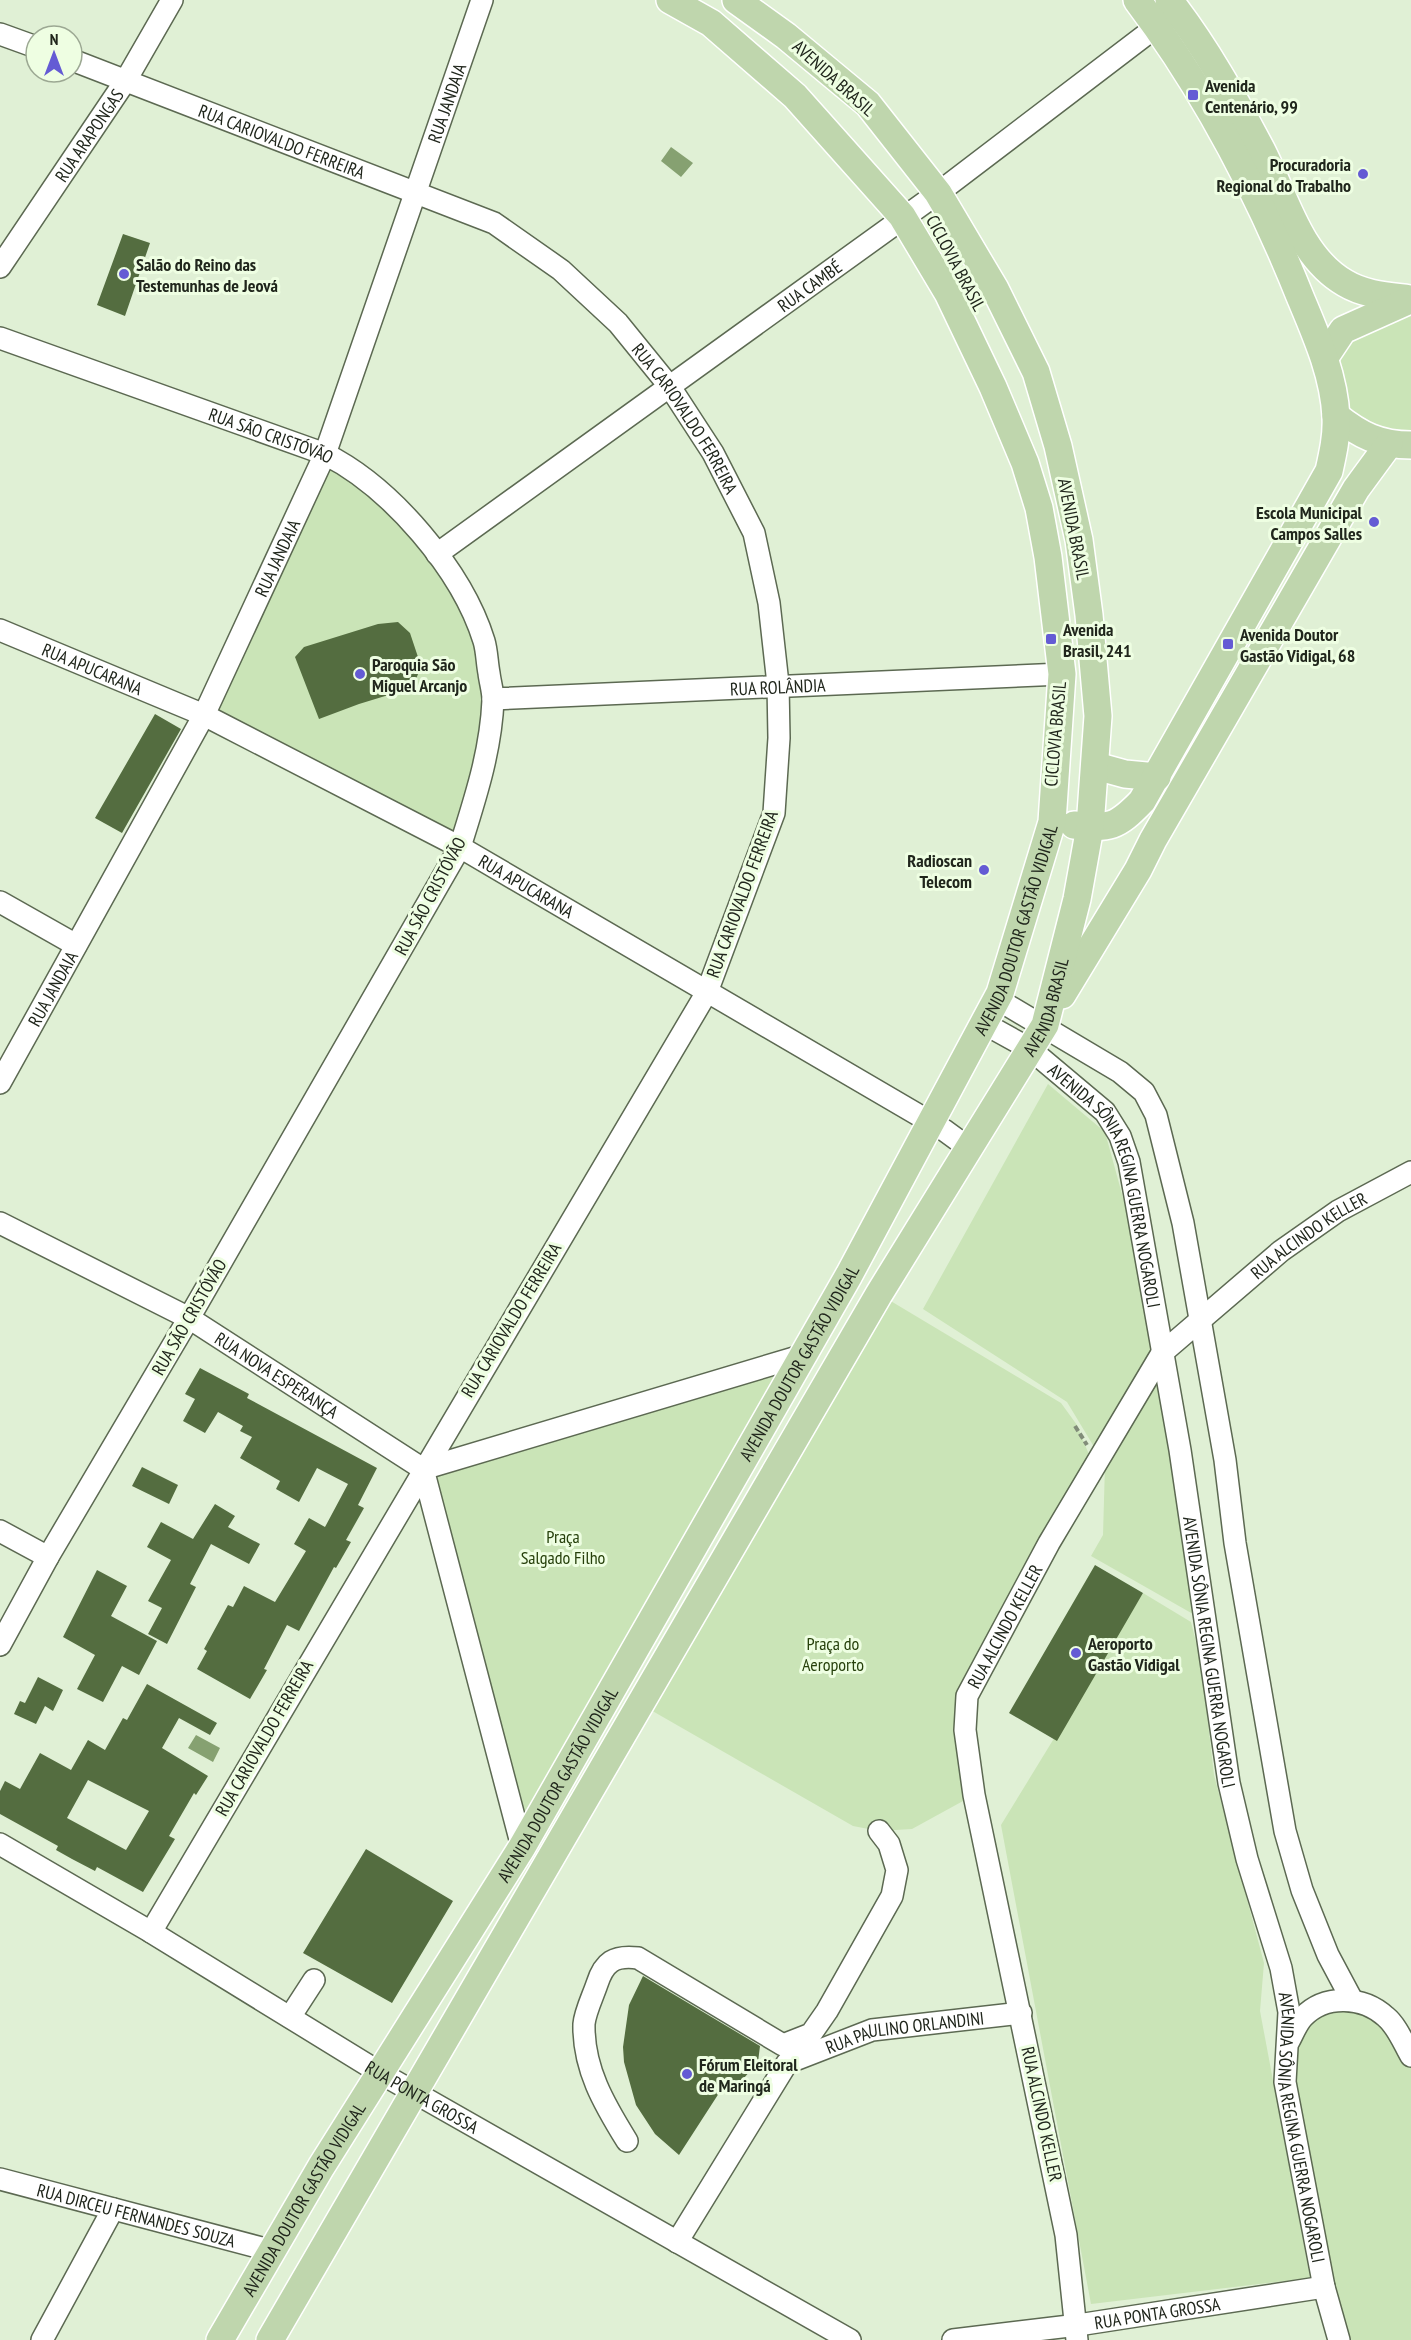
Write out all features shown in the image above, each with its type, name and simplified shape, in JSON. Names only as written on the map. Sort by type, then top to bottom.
[{"type":"main road","name":"AVENIDA BRASIL","points":[[669,0],[711,23],[795,96],[902,216],[948,293],[1025,463],[1039,508],[1048,557],[1062,674],[1052,822]]},
{"type":"main road","name":"AVENIDA BRASIL","points":[[736,0],[786,36],[868,104],[938,193],[995,289],[1036,372],[1058,446],[1079,540],[1089,615],[1098,716],[1090,827],[1077,899],[1045,1025],[970,1149]]},
{"type":"main road","points":[[1137,0],[1168,12],[1218,72],[1262,151],[1298,230],[1318,259],[1344,283],[1371,294],[1411,299]]},
{"type":"main road","points":[[1153,840],[1123,821],[1142,801],[1157,777],[1329,471],[1335,444],[1336,416],[1325,357],[1281,249],[1197,89],[1168,12]]},
{"type":"main road","points":[[1325,357],[1343,330],[1411,299]]},
{"type":"main road","points":[[1336,416],[1360,435],[1400,444]]},
{"type":"main road","points":[[1045,1025],[1138,870],[1153,840],[1356,489],[1400,444]]},
{"type":"main road","points":[[1096,766],[1125,774],[1157,777]]},
{"type":"main road","name":"AVENIDA DOUTOR GASTÃO VIDIGAL","points":[[220,2340],[321,2168],[382,2074],[522,1847],[804,1355],[932,1124],[997,999],[1052,822],[1110,827],[1123,821]]},
{"type":"main road","name":"AVENIDA DOUTOR GASTÃO VIDIGAL","points":[[270,2340],[414,2090],[642,1705],[879,1294],[970,1149]]},
{"type":"street","name":"RUA ARAPONGAS","points":[[0,267],[126,80],[172,0]]},
{"type":"street","name":"RUA JANDAIA","points":[[0,1083],[204,715],[325,454],[482,0]]},
{"type":"street","name":"RUA CAMBÉ","points":[[436,554],[670,387],[902,216],[938,193],[1168,12]]},
{"type":"street","points":[[0,34],[24,43]]},
{"type":"street","name":"RUA CARIOVALDO FERREIRA","points":[[84,64],[494,223],[561,270],[618,323],[670,387],[713,453],[754,533],[769,603],[778,684],[779,738],[774,813],[707,993],[150,1932]]},
{"type":"street","name":"RUA SÃO CRISTÓVÃO","points":[[0,338],[325,454],[350,467],[388,498],[436,554],[460,588],[484,641],[493,699],[483,772],[460,847],[189,1318],[48,1557],[0,1645]]},
{"type":"street","name":"RUA APUCARANA","points":[[0,630],[204,715],[460,847],[932,1124],[970,1149]]},
{"type":"street","name":"RUA ROLÂNDIA","points":[[493,699],[778,684],[1062,674]]},
{"type":"street","points":[[0,902],[76,945]]},
{"type":"street","name":"AVENIDA SÔNIA REGINA GUERRA NOGAROLI","points":[[997,999],[1045,1025],[1120,1072],[1144,1092],[1156,1115],[1183,1223],[1225,1460],[1235,1543],[1285,1831],[1302,1890],[1328,1955],[1352,2000]]},
{"type":"street","name":"AVENIDA SÔNIA REGINA GUERRA NOGAROLI","points":[[985,1023],[1030,1049],[1105,1112],[1120,1136],[1129,1162],[1180,1450],[1229,1783],[1247,1859],[1281,1968],[1288,2012],[1285,2082],[1324,2287],[1339,2340]]},
{"type":"street","name":"RUA ALCINDO KELLER","points":[[1078,2332],[1066,2235],[974,1795],[966,1730],[967,1696],[1049,1543],[1162,1353],[1281,1251],[1338,1211],[1411,1172]]},
{"type":"street","name":"RUA NOVA ESPERANÇA","points":[[0,1222],[189,1318],[423,1469]]},
{"type":"street","points":[[522,1847],[423,1469],[804,1355]]},
{"type":"street","points":[[0,1531],[48,1557]]},
{"type":"street","points":[[612,1687],[642,1705]]},
{"type":"street","points":[[627,2140],[600,2097],[588,2061],[584,2022],[601,1972],[611,1959],[622,1956],[638,1958],[783,2045],[811,2034],[827,2011],[892,1896],[897,1870],[889,1844],[879,1831]]},
{"type":"street","name":"RUA PONTA GROSSA","points":[[0,1844],[150,1932],[382,2074],[414,2090],[850,2340]]},
{"type":"street","points":[[290,2017],[314,1980]]},
{"type":"street","points":[[1287,2045],[1301,2019],[1314,2007],[1352,2000],[1373,2007],[1389,2019],[1411,2056]]},
{"type":"street","name":"RUA PAULINO ORLANDINI","points":[[676,2242],[787,2063],[872,2030],[1021,2013]]},
{"type":"street","name":"RUA DIRCEU FERNANDES SOUZA","points":[[0,2179],[273,2252]]},
{"type":"street","points":[[42,2340],[113,2209]]},
{"type":"street","name":"RUA PONTA GROSSA","points":[[953,2340],[1078,2332],[1324,2287]]},
{"type":"green space","points":[[1411,300],[1411,445],[1336,416],[1334,340]]},
{"type":"green space","points":[[325,454],[350,467],[460,588],[493,699],[461,845],[204,715]]},
{"type":"green space","points":[[1048,1084],[1105,1132],[1131,1227],[1162,1401],[1193,1614],[1091,1556],[1103,1535],[1105,1465],[1067,1402],[923,1309]]},
{"type":"green space","name":"Praça do Aeroporto","points":[[879,1294],[1061,1403],[1077,1425],[1094,1467],[967,1696],[974,1795],[912,1829],[879,1831],[853,1826],[642,1705]]},
{"type":"green space","name":"Praça Salgado Filho","points":[[804,1355],[522,1847],[423,1469]]},
{"type":"green space","points":[[1143,1593],[1191,1622],[1201,1662],[1214,1775],[1264,1963],[1260,2011],[1310,2278],[1091,2304],[1001,1825]]},
{"type":"green space","points":[[1333,2006],[1371,2011],[1411,2065],[1411,2340],[1345,2340],[1289,2081],[1291,2046],[1304,2021]]},
{"type":"shaded area","points":[[671,147],[693,163],[681,177],[661,161]]},
{"type":"shaded area","points":[[196,1735],[220,1748],[213,1762],[188,1748]]},
{"type":"building","name":"Salão do Reino das Testemunhas de Jeová","points":[[123,234],[150,243],[125,316],[97,305]]},
{"type":"building","name":"Paroquia São Miguel Arcanjo","points":[[398,622],[410,633],[421,666],[415,682],[395,693],[319,719],[295,657],[304,647],[378,624]]},
{"type":"building","points":[[155,714],[181,729],[122,833],[95,818]]},
{"type":"building","points":[[200,1368],[249,1394],[247,1398],[377,1468],[358,1505],[364,1508],[346,1540],[351,1542],[336,1568],[334,1567],[299,1631],[287,1625],[264,1669],[267,1670],[250,1699],[197,1669],[207,1651],[204,1649],[228,1605],[233,1607],[244,1586],[275,1602],[306,1551],[294,1544],[309,1518],[325,1527],[348,1484],[317,1468],[299,1502],[276,1489],[280,1481],[240,1458],[252,1437],[240,1431],[243,1426],[218,1412],[205,1433],[183,1421],[195,1399],[185,1394]]},
{"type":"building","points":[[142,1467],[178,1485],[169,1504],[132,1486]]},
{"type":"building","points":[[215,1504],[235,1516],[228,1527],[260,1544],[249,1564],[211,1544],[190,1584],[196,1587],[167,1644],[148,1634],[162,1608],[148,1601],[171,1560],[147,1547],[161,1522],[193,1539]]},
{"type":"building","name":"Aeroporto Gastão Vidigal","points":[[1095,1565],[1143,1593],[1057,1741],[1009,1713]]},
{"type":"building","points":[[97,1570],[127,1586],[111,1616],[157,1641],[139,1675],[122,1666],[103,1702],[77,1689],[95,1655],[63,1637]]},
{"type":"building","points":[[38,1677],[63,1690],[53,1711],[45,1706],[36,1724],[14,1714],[20,1701],[25,1703]]},
{"type":"building","points":[[147,1684],[217,1723],[210,1735],[179,1718],[162,1748],[208,1776],[196,1795],[194,1793],[169,1836],[175,1839],[143,1892],[97,1867],[95,1871],[72,1859],[56,1850],[58,1846],[0,1814],[0,1791],[5,1781],[20,1789],[40,1753],[71,1770],[88,1740],[105,1750],[123,1718],[127,1720]],"holes":[[[88,1780],[149,1811],[126,1850],[67,1818]]]},
{"type":"building","points":[[366,1849],[453,1901],[392,2003],[303,1953]]},
{"type":"building","name":"Fórum Eleitoral de Maringá","points":[[643,1976],[760,2046],[758,2062],[737,2086],[721,2090],[679,2155],[655,2134],[636,2105],[624,2062],[623,2047],[629,2005]]},
{"type":"place","name":"Avenida Centenário, 99","points":[[1193,95]]},
{"type":"place","name":"Procuradoria Regional do Trabalho","points":[[1363,174]]},
{"type":"place","name":"Salão do Reino das Testemunhas de Jeová","points":[[124,274]]},
{"type":"place","name":"Escola Municipal Campos Salles","points":[[1374,522]]},
{"type":"place","name":"Avenida Brasil, 241","points":[[1051,639]]},
{"type":"place","name":"Avenida Doutor Gastão Vidigal, 68","points":[[1228,644]]},
{"type":"place","name":"Paroquia São Miguel Arcanjo","points":[[360,674]]},
{"type":"place","name":"Radioscan Telecom","points":[[984,870]]},
{"type":"place","name":"Aeroporto Gastão Vidigal","points":[[1076,1653]]},
{"type":"place","name":"Fórum Eleitoral de Maringá","points":[[687,2074]]}]
